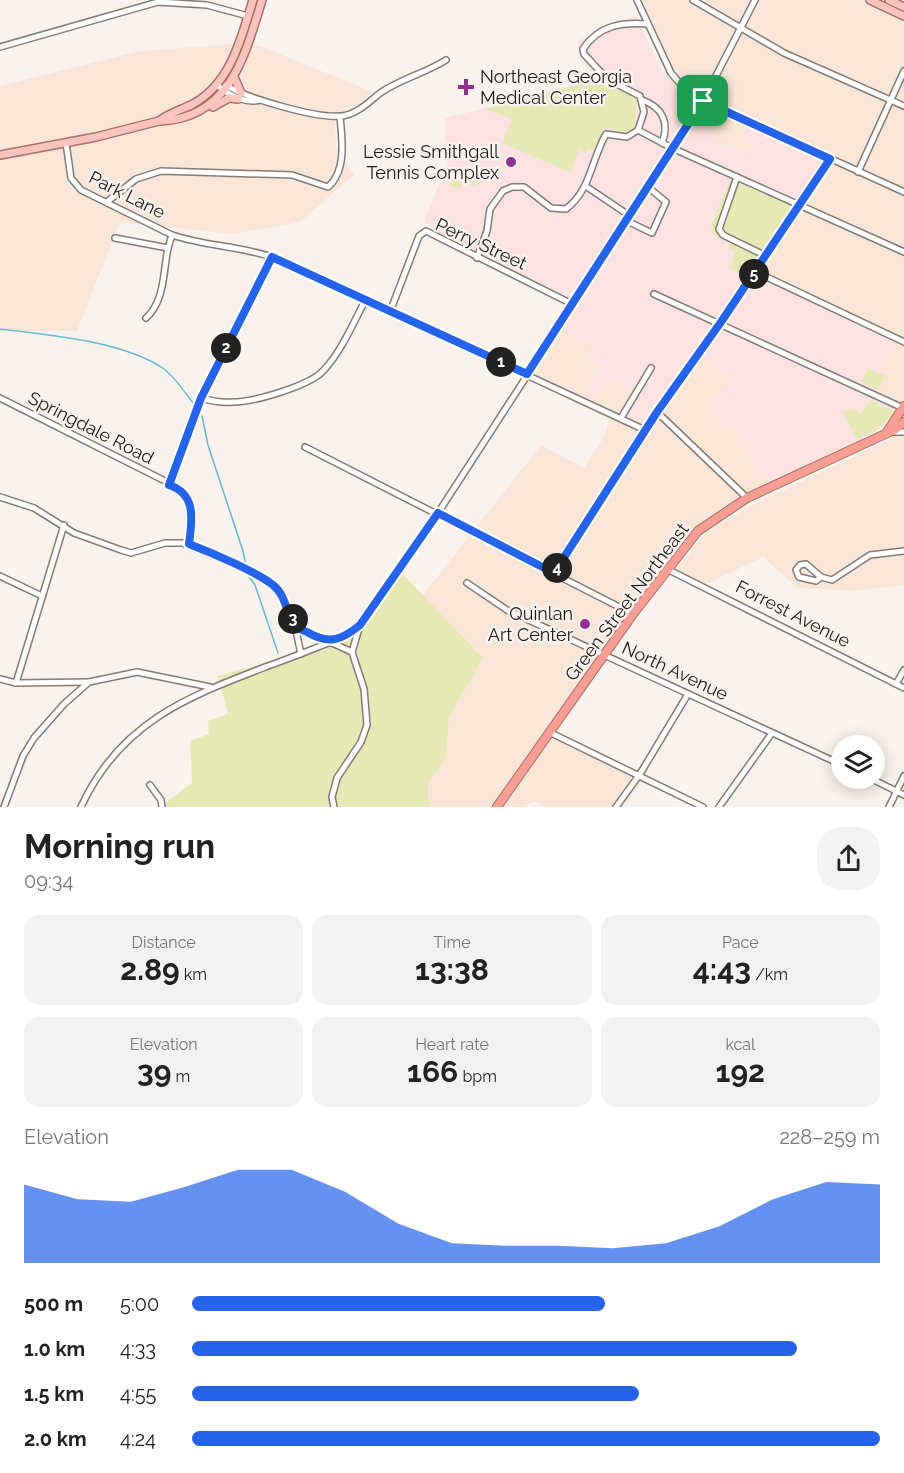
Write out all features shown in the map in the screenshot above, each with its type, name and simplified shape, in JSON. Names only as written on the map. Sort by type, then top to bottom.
[{"type":"highway","points":[[887,432],[904,407]]},
{"type":"highway","name":"Green Street Northeast","points":[[497,807],[633,614],[698,531],[747,498],[896,429],[904,422]]},
{"type":"main road","points":[[194,112],[208,105],[234,77],[253,32],[262,0]]},
{"type":"main road","points":[[870,0],[904,16]]},
{"type":"main road","points":[[889,0],[904,7]]},
{"type":"main road","points":[[252,1],[257,17]]},
{"type":"main road","points":[[159,121],[194,104],[219,82],[232,63],[252,1]]},
{"type":"main road","points":[[248,16],[253,32]]},
{"type":"main road","points":[[0,155],[66,143],[210,109],[229,98],[240,96],[234,77]]},
{"type":"street","points":[[637,0],[676,80],[689,94],[904,192]]},
{"type":"street","points":[[693,0],[784,53],[904,106]]},
{"type":"street","points":[[81,807],[100,773],[133,735],[148,722],[210,687],[345,637],[360,625],[438,513],[703,101],[755,0]]},
{"type":"street","points":[[0,46],[158,2],[207,5],[248,16]]},
{"type":"street","points":[[648,24],[624,22],[604,30],[584,47],[584,54],[607,79],[617,86],[634,92],[642,100],[653,104],[661,111],[665,130],[662,143]]},
{"type":"street","points":[[219,82],[240,96],[324,116],[340,117],[357,111],[382,92],[446,60]]},
{"type":"street","points":[[858,172],[904,71]]},
{"type":"street","points":[[477,258],[487,231],[490,209],[503,191],[512,187],[524,187],[551,208],[566,209],[586,188],[594,156],[606,134],[627,136],[638,130],[644,112],[642,100]]},
{"type":"street","points":[[108,201],[136,179],[161,171],[292,175],[328,187],[334,180],[342,149],[340,117]]},
{"type":"street","points":[[638,130],[672,148],[904,252]]},
{"type":"street","name":"Park Lane","points":[[66,143],[71,178],[81,190],[108,201],[172,235],[202,245],[233,246],[272,257],[645,430]]},
{"type":"street","points":[[554,573],[657,412],[756,272],[830,159]]},
{"type":"street","points":[[738,177],[719,229],[723,235],[766,256]]},
{"type":"street","points":[[586,188],[652,233],[666,202],[648,187]]},
{"type":"street","name":"Perry Street","points":[[390,312],[420,236],[426,231],[572,304]]},
{"type":"street","points":[[146,318],[155,309],[160,297],[172,235]]},
{"type":"street","points":[[116,238],[168,248]]},
{"type":"street","points":[[169,485],[201,398],[272,257]]},
{"type":"street","points":[[756,272],[904,342]]},
{"type":"street","points":[[654,294],[721,322],[889,403],[904,407]]},
{"type":"street","points":[[201,398],[234,402],[261,398],[308,381],[321,373],[330,362],[366,299]]},
{"type":"street","points":[[621,418],[651,368]]},
{"type":"street","name":"Springdale Road","points":[[0,398],[169,485],[181,489],[189,500],[192,512],[189,544]]},
{"type":"street","points":[[657,412],[747,498]]},
{"type":"street","points":[[887,432],[904,432]]},
{"type":"street","points":[[305,447],[633,614]]},
{"type":"street","points":[[0,497],[34,508],[74,533],[131,553],[165,543],[189,544],[252,572],[274,585],[285,601],[295,626],[301,654]]},
{"type":"street","points":[[16,683],[64,525]]},
{"type":"street","points":[[821,577],[832,580],[870,555],[904,551]]},
{"type":"street","name":"Forrest Avenue","points":[[667,568],[904,688]]},
{"type":"street","points":[[0,576],[42,596]]},
{"type":"street","name":"North Avenue","points":[[467,583],[507,610],[831,760]]},
{"type":"street","points":[[334,807],[332,796],[337,778],[362,742],[367,725],[364,689],[352,652],[360,625]]},
{"type":"street","points":[[295,626],[352,652]]},
{"type":"street","points":[[896,684],[904,670]]},
{"type":"street","points":[[0,679],[16,683],[89,682],[137,672],[210,687]]},
{"type":"street","points":[[4,807],[23,756],[34,738],[64,704],[89,682]]},
{"type":"street","points":[[616,807],[640,774],[688,694]]},
{"type":"street","points":[[549,732],[640,774],[703,807]]},
{"type":"street","points":[[719,807],[772,733]]},
{"type":"street","points":[[889,807],[904,776]]},
{"type":"street","points":[[150,785],[161,800],[162,807]]},
{"type":"street","points":[[885,785],[904,795]]},
{"type":"shaded area","points":[[642,0],[861,0],[904,20],[904,397],[893,416],[877,432],[765,484],[725,506],[680,540],[600,653],[571,699],[545,732],[642,778],[624,807],[547,807],[535,801],[524,807],[504,807],[499,804],[496,807],[429,807],[428,783],[446,757],[449,717],[483,658],[423,595],[541,445],[584,468],[604,437],[609,419],[523,377],[591,267],[636,99],[672,67]]},
{"type":"shaded area","points":[[635,15],[662,72],[687,100],[673,136],[683,143],[695,125],[718,141],[742,151],[751,127],[824,160],[753,272],[892,339],[879,370],[886,374],[874,399],[895,411],[893,414],[877,431],[765,482],[736,430],[722,423],[709,406],[727,383],[724,375],[703,357],[695,352],[645,423],[620,412],[633,393],[610,378],[599,400],[586,393],[600,364],[588,359],[592,345],[563,333],[579,307],[440,235],[424,222],[446,166],[445,118],[597,81],[578,57],[578,41]]},
{"type":"shaded area","points":[[233,44],[260,46],[373,92],[355,106],[339,112],[335,122],[336,148],[354,175],[300,222],[233,234],[120,222],[77,331],[0,331],[0,86],[141,51]]},
{"type":"shaded area","points":[[904,428],[904,585],[851,591],[798,588],[763,557],[706,584],[676,570],[705,534],[744,509],[888,440]]},
{"type":"green space","points":[[601,78],[614,88],[630,94],[634,92],[638,98],[635,127],[632,131],[627,132],[605,127],[593,151],[588,149],[586,153],[579,150],[570,172],[502,143],[512,119],[486,109]]},
{"type":"green space","points":[[486,169],[490,180],[473,186],[469,175]]},
{"type":"green space","points":[[452,170],[460,170],[465,175],[463,186],[452,188],[447,183],[447,175]]},
{"type":"green space","points":[[731,178],[789,204],[791,210],[748,278],[730,269],[735,252],[729,247],[730,242],[713,234],[711,226]]},
{"type":"green space","points":[[868,368],[885,375],[878,390],[861,382]]},
{"type":"green space","points":[[871,400],[894,411],[893,414],[876,430],[857,439],[843,412],[853,408],[861,414]]},
{"type":"green space","points":[[398,569],[483,658],[449,717],[446,757],[428,783],[429,807],[165,807],[168,801],[192,783],[190,741],[209,734],[208,721],[228,714],[218,676],[346,640]]},
{"type":"waterway","points":[[0,329],[85,341],[147,359],[164,369],[194,404]]},
{"type":"waterway","points":[[202,416],[208,445],[246,566]]},
{"type":"waterway","points":[[247,574],[255,585],[278,653]]},
{"type":"place","name":"Northeast Georgia Medical Center","points":[[466,87]]},
{"type":"place","name":"Lessie Smithgall Tennis Complex","points":[[511,162]]},
{"type":"place","name":"Quinlan Art Center","points":[[585,624]]},
{"type":"route","points":[[703,101],[830,159],[756,272],[657,412],[554,573],[438,513],[360,625],[345,637],[332,641],[314,636],[295,626],[285,601],[274,585],[252,572],[189,544],[192,512],[189,500],[181,489],[169,485],[201,398],[272,257],[527,374],[703,101]]}]
